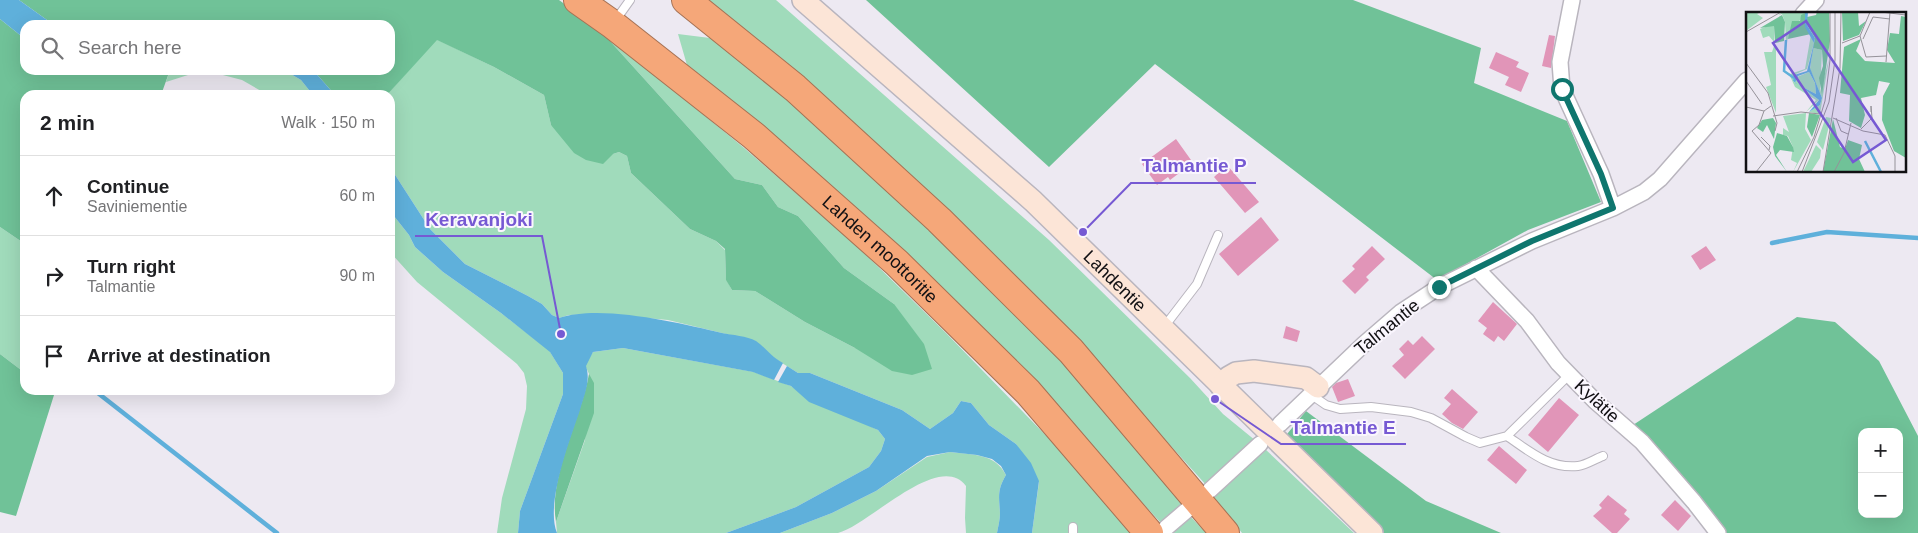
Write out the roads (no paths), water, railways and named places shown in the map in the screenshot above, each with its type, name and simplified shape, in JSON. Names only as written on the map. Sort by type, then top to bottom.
[{"type":"highway","name":"Lahden moottoritie","points":[[578,0],[612,24],[754,136],[897,264],[1028,392],[1158,531]]},
{"type":"highway","points":[[686,0],[795,88],[946,226],[1071,351],[1225,533]]},
{"type":"main road","name":"Lahdentie","points":[[803,0],[1033,201],[1372,533]]},
{"type":"main road","points":[[1221,386],[1229,377],[1236,373],[1254,371],[1306,378],[1311,380],[1314,391]]},
{"type":"street","points":[[1572,0],[1560,62],[1562,89],[1601,174],[1613,208]]},
{"type":"street","points":[[1805,12],[1816,0]]},
{"type":"street","name":"Talmantie","points":[[1280,424],[1401,312],[1439,287],[1532,241],[1613,208],[1644,192],[1660,179],[1746,81]]},
{"type":"street","name":"Kylätie","points":[[1476,268],[1527,321],[1569,375],[1595,402],[1642,442],[1718,533]]},
{"type":"street","points":[[1210,490],[1260,444]]},
{"type":"street","points":[[1158,531],[1187,510]]},
{"type":"lane","points":[[612,24],[630,0]]},
{"type":"lane","points":[[1164,328],[1197,284],[1218,235]]},
{"type":"lane","points":[[1314,391],[1326,405],[1340,409],[1372,407],[1410,412],[1431,418],[1480,443],[1507,436],[1569,375]]},
{"type":"lane","points":[[1507,436],[1543,461],[1559,466],[1579,466],[1603,456]]},
{"type":"water","points":[[0,0],[19,0],[47,20],[20,20],[20,35],[0,19]]},
{"type":"water","points":[[292,75],[317,75],[331,90],[309,90],[301,80]]},
{"type":"water","points":[[395,175],[430,229],[465,264],[542,304],[552,315],[559,318],[576,314],[618,314],[684,324],[752,339],[783,363],[774,380],[753,372],[623,348],[593,352],[586,366],[588,377],[586,388],[556,489],[554,521],[557,533],[518,533],[520,511],[563,394],[563,373],[550,352],[501,313],[443,272],[415,247],[409,235],[395,217]]},
{"type":"water","points":[[787,366],[798,373],[810,373],[902,410],[930,429],[953,413],[961,401],[971,403],[989,425],[1016,444],[1031,463],[1039,481],[1032,533],[997,533],[1000,516],[1000,489],[1006,475],[1001,466],[992,459],[950,452],[927,456],[876,491],[832,513],[780,533],[726,533],[796,507],[869,467],[881,451],[885,439],[878,430],[809,402],[791,386],[778,382]]},
{"type":"waterway","points":[[1772,243],[1827,232],[1918,238]]},
{"type":"waterway","points":[[100,395],[277,533]]},
{"type":"place","name":"Talmantie P","points":[[1083,232]]},
{"type":"place","name":"Keravanjoki","points":[[561,334]]},
{"type":"place","name":"Talmantie E","points":[[1215,399]]}]
